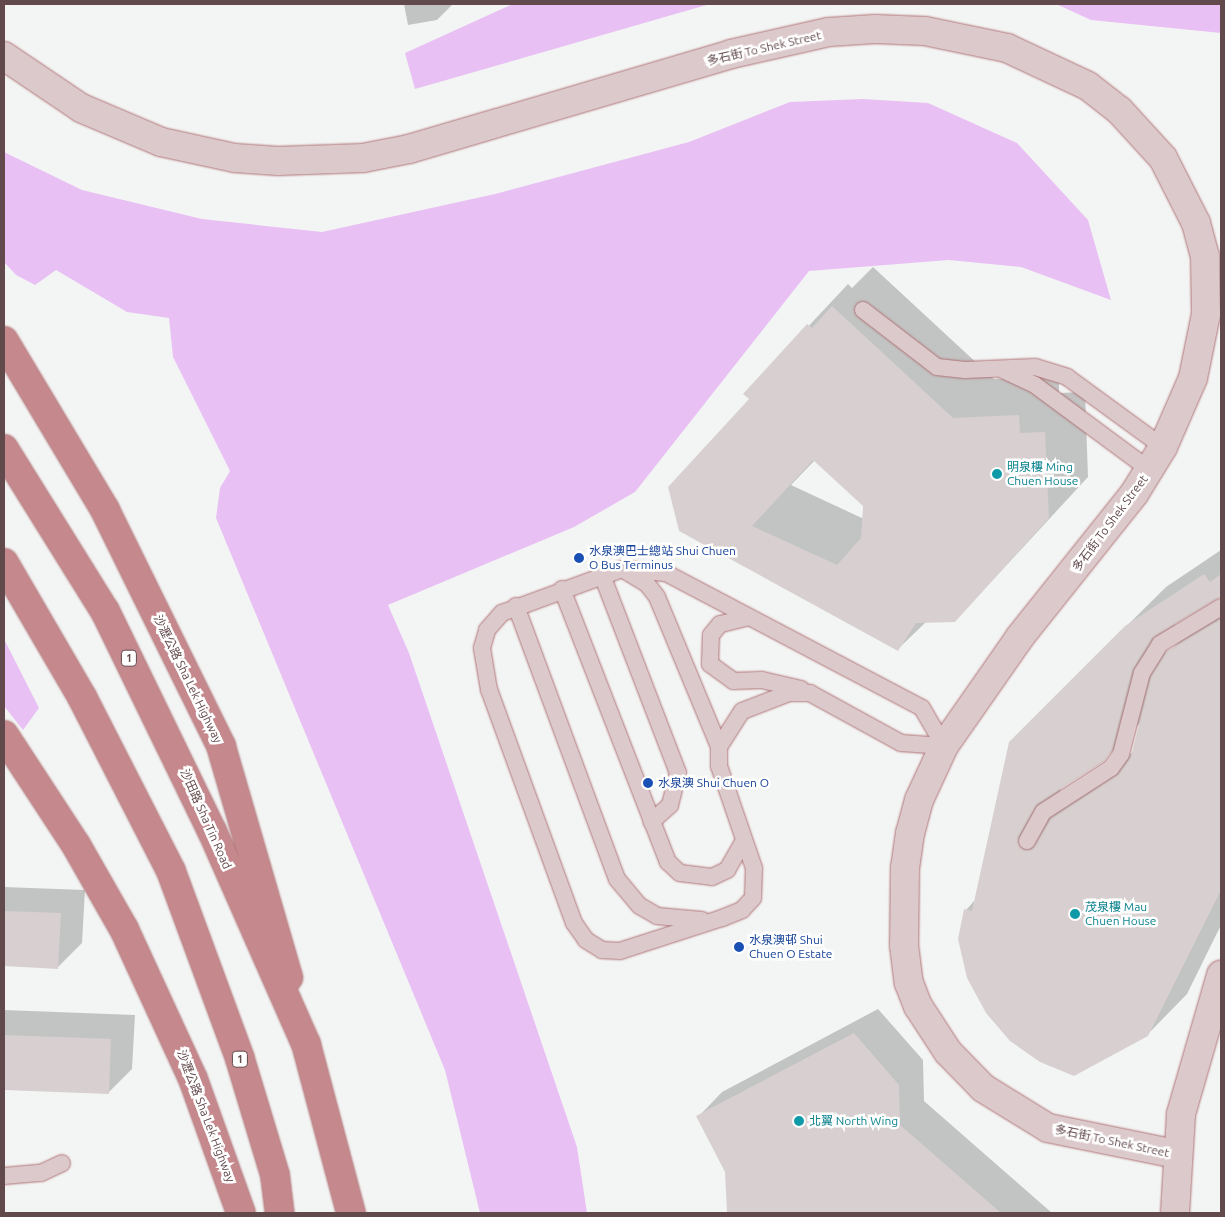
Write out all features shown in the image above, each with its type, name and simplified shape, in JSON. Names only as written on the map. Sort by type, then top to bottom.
[{"type":"highway","name":"沙瀝公路 Sha Lek Highway","points":[[4,341],[105,510],[221,746],[249,833],[306,1044]]},
{"type":"highway","name":"沙田路 Sha Tin Road","points":[[4,450],[105,611],[136,670],[306,1044],[351,1213]]},
{"type":"highway","name":"1","points":[[4,563],[82,697],[171,871],[240,1059],[275,1175],[280,1213]]},
{"type":"highway","name":"沙瀝公路 Sha Lek Highway","points":[[4,735],[76,845],[124,929],[194,1079],[240,1213]]},
{"type":"street","name":"多石街 To Shek Street","points":[[4,56],[81,108],[161,142],[235,158],[326,161],[363,158],[462,135],[782,41],[875,29],[925,30],[1007,48],[1088,86],[1145,134],[1181,188],[1205,256],[1206,314],[1193,378],[1156,458],[1100,539],[1020,637],[944,746],[920,800],[905,867],[909,983],[926,1021],[966,1073],[1027,1118],[1072,1135],[1176,1154]]},
{"type":"street","points":[[1175,1213],[1176,1154],[1189,1075],[1221,975]]},
{"type":"lane","points":[[863,310],[937,367],[1001,369],[1035,367],[1067,377],[1156,458]]},
{"type":"lane","points":[[1001,369],[1035,385],[1156,458]]},
{"type":"lane","points":[[622,569],[647,584],[657,597],[719,747],[725,788],[757,882],[753,898],[742,910],[620,951],[602,950],[586,940],[574,923],[483,670],[487,630],[516,606],[622,569],[666,573],[922,708],[944,746]]},
{"type":"lane","points":[[602,575],[678,773],[670,805],[651,822]]},
{"type":"lane","points":[[562,589],[668,862],[696,878],[727,870],[744,841]]},
{"type":"lane","points":[[516,606],[617,879],[640,906],[657,916],[722,918]]},
{"type":"lane","points":[[1027,841],[1044,812],[1111,768],[1121,754],[1142,673],[1160,644],[1221,607]]},
{"type":"lane","points":[[750,617],[720,624],[707,649],[710,664],[733,681],[776,682],[810,693],[901,743],[944,746]]},
{"type":"lane","points":[[719,747],[726,729],[742,711],[789,693],[810,693]]},
{"type":"lane","points":[[4,1176],[41,1173],[62,1163]]},
{"type":"shaded area","points":[[513,4],[710,4],[415,89],[405,53]]},
{"type":"shaded area","points":[[1056,4],[1221,4],[1221,33],[1091,20]]},
{"type":"shaded area","points":[[863,99],[928,103],[1017,143],[1088,220],[1111,300],[1021,267],[949,260],[809,271],[635,492],[574,527],[388,605],[409,653],[577,1147],[587,1213],[480,1213],[445,1070],[216,518],[220,488],[230,471],[173,357],[169,318],[127,312],[56,270],[35,285],[16,275],[4,262],[4,152],[82,190],[202,219],[322,232],[495,194],[689,142],[790,102]]},
{"type":"shaded area","points":[[4,639],[39,708],[23,730],[4,706]]},
{"type":"building","points":[[832,306],[953,418],[1019,415],[1020,433],[1045,432],[1049,518],[955,622],[916,623],[898,651],[679,531],[668,487],[749,399],[743,394],[807,324],[812,328]],"holes":[[[813,460],[863,506],[861,538],[837,565],[752,526]]]},
{"type":"building","points":[[1204,574],[1210,582],[1221,574],[1221,597],[1152,638],[1132,670],[1112,750],[1104,761],[1037,804],[1018,837],[1022,849],[1032,850],[1051,819],[1119,774],[1131,757],[1151,677],[1167,651],[1221,619],[1221,890],[1148,1036],[1074,1076],[1040,1062],[1010,1041],[986,1013],[967,978],[958,939],[964,909],[972,911],[1009,742],[1125,626]]},
{"type":"building","points":[[4,911],[61,913],[58,969],[4,966]]},
{"type":"building","name":"北翼 North Wing","points":[[854,1033],[899,1085],[900,1125],[1001,1213],[727,1213],[725,1172],[696,1116]]},
{"type":"building","points":[[4,1035],[111,1039],[109,1094],[4,1090]]},
{"type":"place","name":"明泉樓 Ming Chuen House","points":[[997,474]]},
{"type":"place","name":"水泉澳巴士總站 Shui Chuen O Bus Terminus","points":[[579,558]]},
{"type":"place","name":"水泉澳 Shui Chuen O","points":[[648,783]]},
{"type":"place","name":"茂泉樓 Mau Chuen House","points":[[1075,914]]},
{"type":"place","name":"水泉澳邨 Shui Chuen O Estate","points":[[739,947]]},
{"type":"place","name":"北翼 North Wing","points":[[799,1121]]}]
